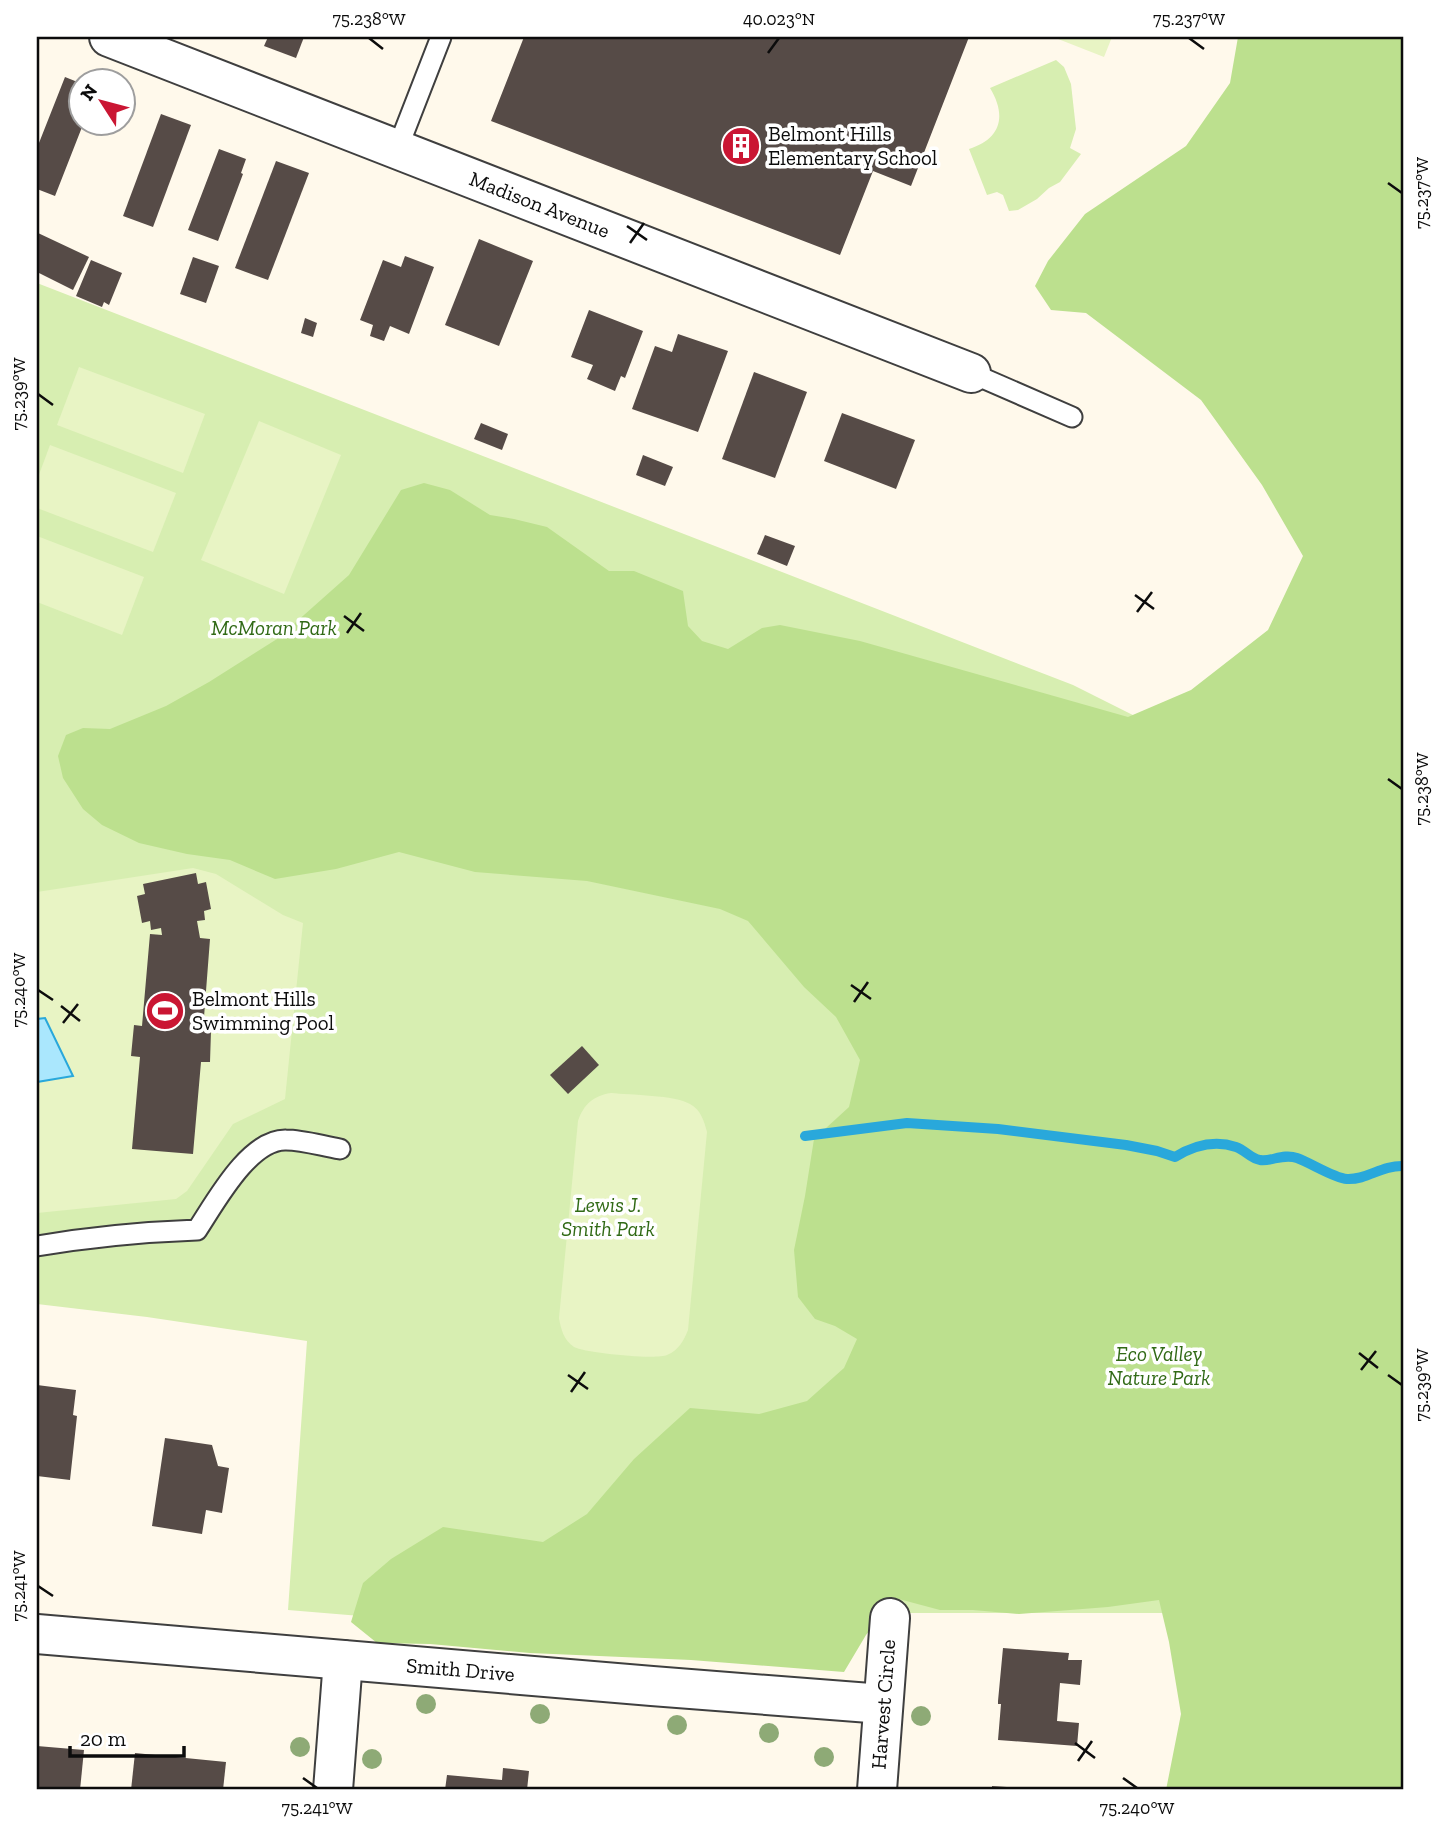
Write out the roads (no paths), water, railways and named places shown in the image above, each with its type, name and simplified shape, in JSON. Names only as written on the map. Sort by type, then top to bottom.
[{"type":"street","name":"Madison Avenue","points":[[109,37],[971,373]]},
{"type":"street","name":"Harvest Circle","points":[[877,1790],[890,1618]]},
{"type":"street","name":"Smith Drive","points":[[37,1634],[883,1704]]},
{"type":"street","points":[[333,1790],[343,1660]]},
{"type":"lane","points":[[397,150],[441,37]]},
{"type":"lane","points":[[971,373],[1072,416]]},
{"type":"lane","points":[[37,1245],[109,1236],[197,1230],[248,1158],[266,1145],[284,1140],[340,1149]]},
{"type":"water","points":[[45,1018],[73,1076],[37,1082],[37,1019]]},
{"type":"waterway","points":[[805,1136],[907,1123],[998,1129],[1126,1145],[1175,1157],[1204,1145],[1228,1145],[1260,1160],[1287,1156],[1297,1158],[1347,1179],[1404,1166]]},
{"type":"place","name":"Belmont Hills Elementary School","points":[[741,146]]},
{"type":"place","name":"Belmont Hills Swimming Pool","points":[[165,1011]]},
{"type":"park label","name":"McMoran Park","points":[[274,628]]},
{"type":"park label","name":"Lewis J. Smith Park","points":[[608,1217]]},
{"type":"park label","name":"Eco Valley Nature Park","points":[[1159,1366]]}]
